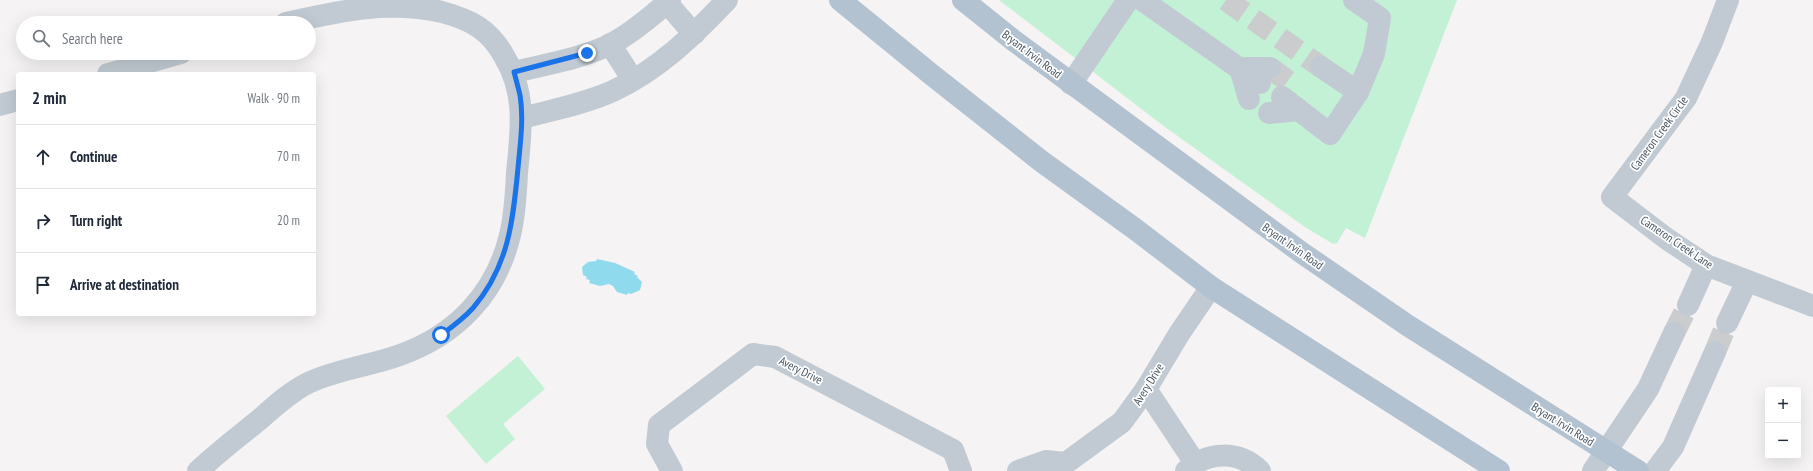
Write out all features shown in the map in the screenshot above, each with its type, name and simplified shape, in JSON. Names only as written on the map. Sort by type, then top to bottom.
[{"type":"main road","points":[[840,0],[1041,161],[1135,229],[1211,287],[1499,471]]},
{"type":"main road","name":"Bryant Irvin Road","points":[[963,0],[1071,84],[1302,253],[1413,329],[1638,471]]},
{"type":"lane","points":[[522,118],[589,100],[612,91],[633,80],[677,50],[727,0]]},
{"type":"lane","points":[[1071,84],[1128,0]]},
{"type":"lane","points":[[1142,0],[1260,83],[1240,68]]},
{"type":"lane","points":[[1299,110],[1281,98],[1330,134],[1358,92],[1374,54],[1380,18],[1354,0]]},
{"type":"lane","name":"Cameron Creek Circle","points":[[1612,197],[1686,98],[1712,42],[1728,0]]},
{"type":"lane","points":[[514,72],[587,53],[610,44],[627,34],[668,1],[694,34]]},
{"type":"lane","points":[[198,471],[286,397],[306,384],[326,375],[393,357],[420,347],[441,335],[473,308],[495,275],[504,255],[511,233],[515,204],[522,118],[520,96],[514,72],[499,47],[480,27],[457,16],[412,6],[391,4],[364,7],[316,17]]},
{"type":"lane","points":[[610,44],[633,80]]},
{"type":"lane","points":[[115,72],[157,60]]},
{"type":"lane","points":[[1321,67],[1358,92]]},
{"type":"lane","points":[[0,105],[16,101]]},
{"type":"lane","name":"Cameron Creek Lane","points":[[1612,197],[1667,239],[1706,265],[1813,306]]},
{"type":"lane","points":[[1688,305],[1706,265]]},
{"type":"lane","points":[[1728,323],[1746,281]]},
{"type":"lane","name":"Avery Drive","points":[[1018,471],[1046,461],[1060,467],[1122,422],[1146,389],[1211,287]]},
{"type":"lane","points":[[1593,471],[1648,389],[1674,333]]},
{"type":"lane","points":[[1655,471],[1673,447],[1715,352]]},
{"type":"lane","name":"Avery Drive","points":[[672,471],[657,444],[659,425],[753,354],[775,357],[954,450],[961,471]]},
{"type":"lane","points":[[1146,389],[1191,467],[1214,455],[1235,456],[1253,464],[1260,471]]},
{"type":"green space","points":[[999,0],[1457,0],[1365,238],[1346,228],[1337,243],[1333,244],[1305,227],[1165,127]]},
{"type":"green space","points":[[518,356],[545,389],[503,424],[515,439],[486,464],[446,416]]},
{"type":"water","points":[[597,259],[615,263],[635,272],[634,274],[638,276],[637,277],[642,282],[640,290],[631,294],[628,293],[627,295],[617,292],[613,286],[609,284],[600,286],[589,283],[590,280],[586,279],[587,277],[583,275],[582,267],[588,262],[596,261]]},
{"type":"tunnel","points":[[1226,0],[1321,67]]},
{"type":"tunnel","points":[[1270,68],[1292,84]]},
{"type":"tunnel","points":[[1674,333],[1688,305]]},
{"type":"tunnel","points":[[1715,352],[1727,323]]},
{"type":"route","points":[[441,335],[462,319],[473,308],[484,293],[495,275],[504,255],[511,233],[515,204],[522,118],[520,96],[514,72],[587,53]]}]
